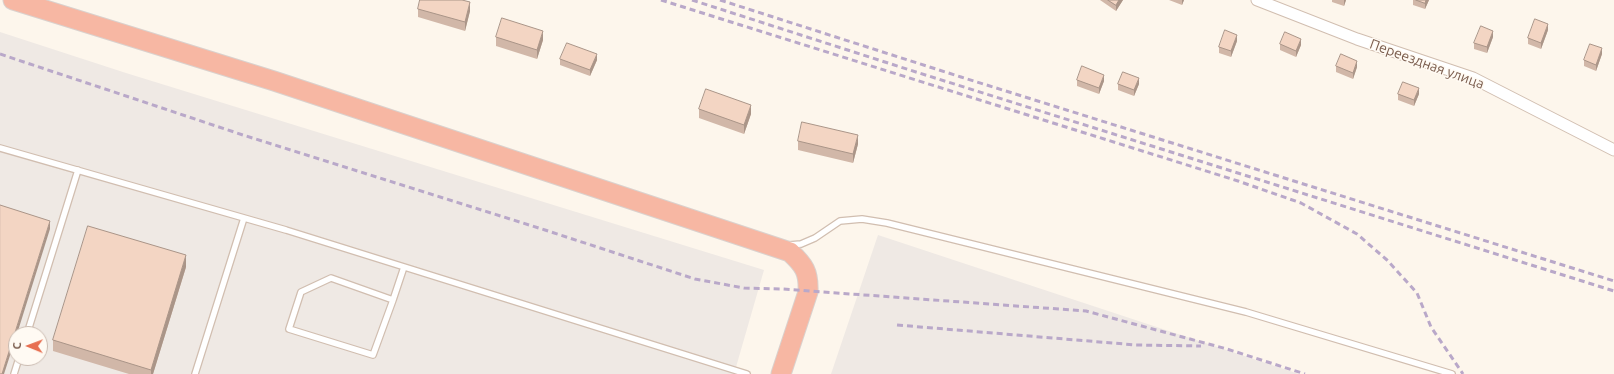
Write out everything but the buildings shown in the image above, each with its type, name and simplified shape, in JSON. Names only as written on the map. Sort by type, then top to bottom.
[{"type":"highway","points":[[13,0],[274,81],[790,252],[803,264],[808,278],[808,292],[781,374]]},
{"type":"street","name":"Переездная улица","points":[[1257,0],[1357,39],[1473,78],[1614,150]]},
{"type":"lane","points":[[0,148],[244,218],[747,374]]},
{"type":"lane","points":[[29,326],[78,170]]},
{"type":"lane","points":[[195,374],[244,218]]},
{"type":"lane","points":[[776,247],[801,244],[815,238],[840,221],[862,219],[887,223],[1246,312],[1452,374]]},
{"type":"lane","points":[[393,300],[331,278],[301,292],[289,329],[373,355],[393,300],[404,267]]},
{"type":"shaded area","points":[[0,32],[126,73],[764,270],[734,374],[0,374]]},
{"type":"shaded area","points":[[878,235],[1299,374],[831,374]]},
{"type":"railway","points":[[661,0],[1238,181],[1301,203],[1357,234],[1387,260],[1417,293],[1431,327],[1463,374]]},
{"type":"railway","points":[[692,0],[916,72],[1614,291]]},
{"type":"railway","points":[[720,0],[1614,281]]},
{"type":"railway","points":[[0,54],[243,135],[695,279],[744,288],[782,289],[1086,311],[1227,349],[1305,374]]},
{"type":"railway","points":[[897,325],[1136,345],[1201,346]]}]
